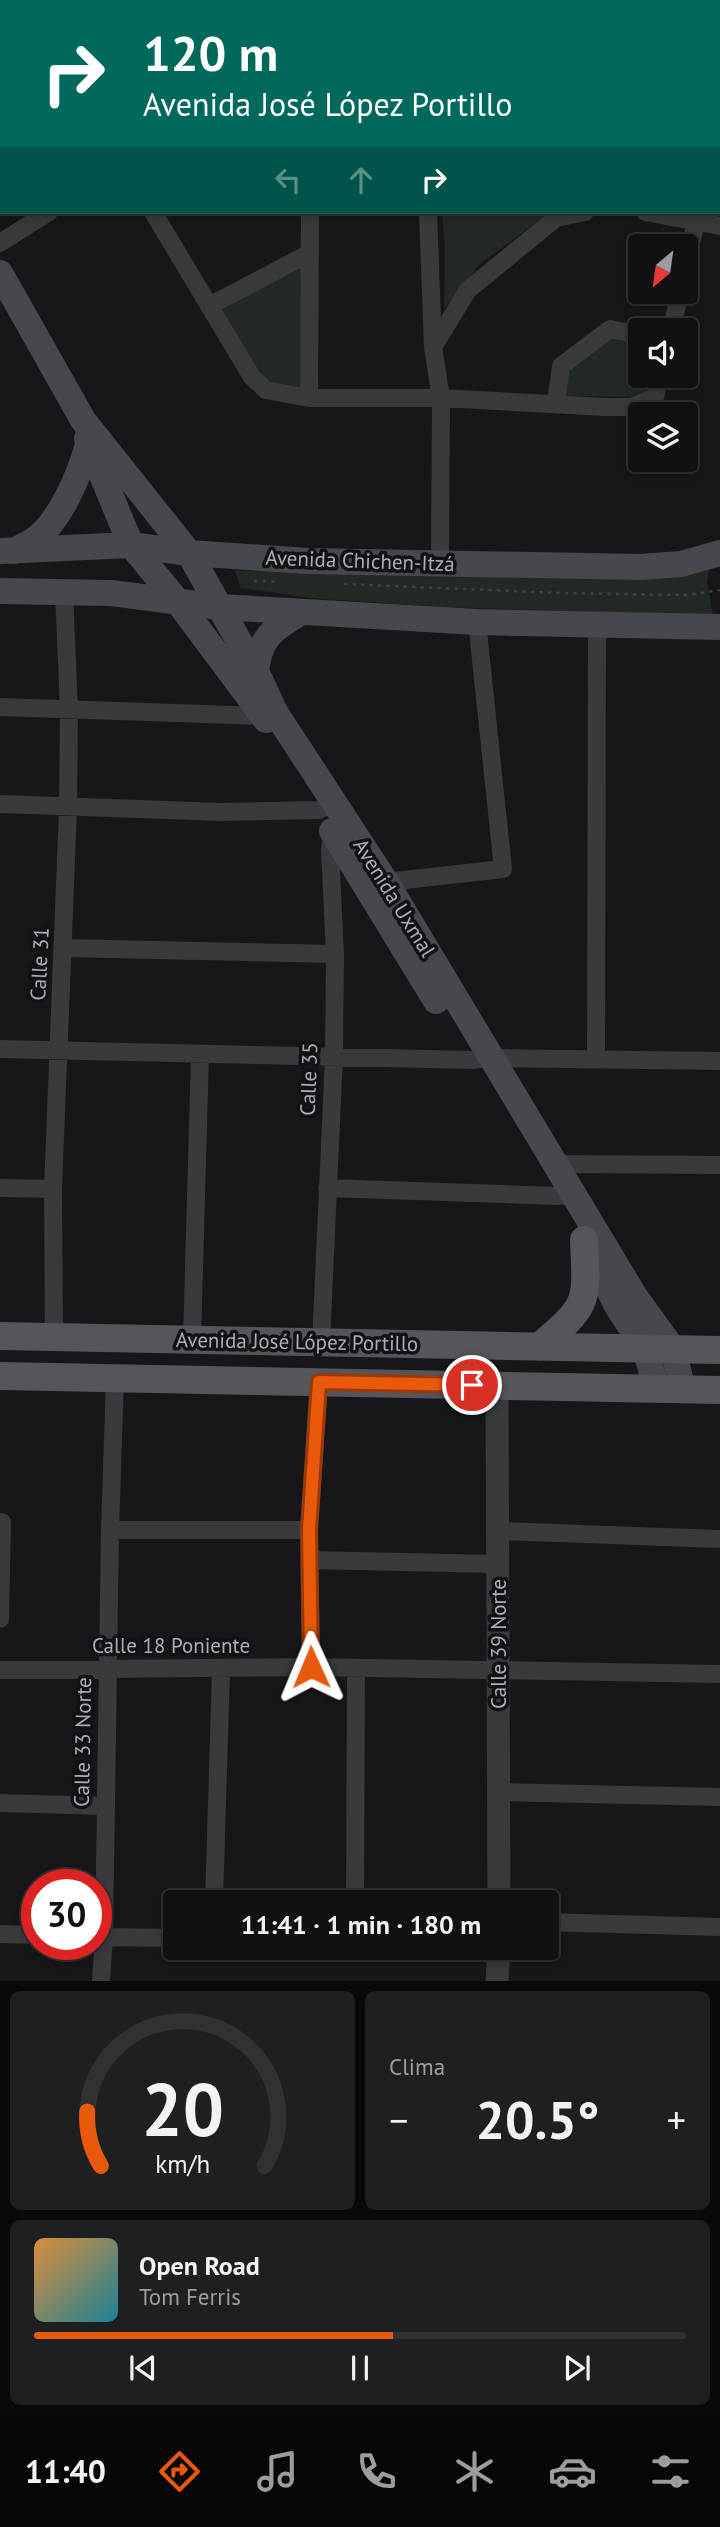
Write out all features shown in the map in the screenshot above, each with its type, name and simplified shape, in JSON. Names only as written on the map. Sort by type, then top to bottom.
[{"type":"main road","name":"Avenida Uxmal","points":[[0,273],[85,432],[131,545],[269,714],[566,1196],[635,1295],[659,1350],[669,1389]]},
{"type":"main road","name":"Avenida Uxmal","points":[[85,432],[189,553],[256,671],[269,714]]},
{"type":"main road","points":[[7,552],[36,539],[60,510],[81,471],[85,432]]},
{"type":"main road","name":"Avenida Chichen-Itzá","points":[[7,552],[131,545],[189,553],[308,561],[640,567],[681,564],[720,552]]},
{"type":"main road","points":[[0,591],[111,593],[220,607],[477,622],[720,627]]},
{"type":"main road","points":[[256,671],[266,637],[300,613]]},
{"type":"main road","name":"Avenida Uxmal","points":[[342,831],[386,882],[482,1059],[557,1164],[566,1196],[584,1240],[617,1306],[659,1350]]},
{"type":"main road","points":[[539,1347],[575,1315],[582,1302],[586,1288],[584,1240]]},
{"type":"main road","name":"Avenida José López Portillo","points":[[0,1336],[720,1350]]},
{"type":"main road","name":"Avenida José López Portillo","points":[[0,1376],[720,1390]]},
{"type":"street","points":[[0,243],[46,214]]},
{"type":"street","points":[[154,214],[252,377],[266,390],[281,395],[309,398],[441,398],[632,407],[655,397],[657,388]]},
{"type":"street","points":[[296,214],[309,235]]},
{"type":"street","points":[[309,398],[310,214]]},
{"type":"street","points":[[428,214],[433,347],[441,398],[440,564]]},
{"type":"street","points":[[433,347],[468,290],[556,218],[575,214]]},
{"type":"street","points":[[655,214],[720,226]]},
{"type":"street","points":[[693,234],[696,222]]},
{"type":"street","points":[[209,306],[310,253]]},
{"type":"street","points":[[556,403],[561,366],[610,329],[628,333]]},
{"type":"street","name":"Calle 31","points":[[54,1337],[53,1189],[68,808],[69,710],[64,592]]},
{"type":"street","points":[[386,882],[503,869],[477,622]]},
{"type":"street","points":[[596,1058],[597,625]]},
{"type":"street","points":[[0,707],[269,714]]},
{"type":"street","points":[[0,804],[222,812],[326,807]]},
{"type":"street","name":"Calle 35","points":[[321,1343],[334,1057],[335,954],[330,845],[342,831]]},
{"type":"street","points":[[64,948],[335,954]]},
{"type":"street","points":[[0,1049],[334,1057],[720,1061]]},
{"type":"street","points":[[192,1340],[200,1054]]},
{"type":"street","points":[[557,1164],[720,1166]]},
{"type":"street","points":[[0,1188],[53,1189]]},
{"type":"street","points":[[327,1188],[566,1196]]},
{"type":"street","name":"Calle 33 Norte","points":[[102,1869],[115,1378]]},
{"type":"street","points":[[311,1667],[309,1530],[319,1382]]},
{"type":"street","name":"Calle 39 Norte","points":[[497,1386],[499,1890]]},
{"type":"street","points":[[0,1619],[2,1522]]},
{"type":"street","points":[[110,1530],[309,1530]]},
{"type":"street","points":[[498,1531],[720,1539]]},
{"type":"street","points":[[309,1560],[498,1564]]},
{"type":"street","name":"Calle 18 Poniente","points":[[0,1670],[221,1670],[311,1667],[356,1670],[720,1674]]},
{"type":"street","points":[[214,1890],[221,1670]]},
{"type":"street","points":[[355,1890],[356,1670]]},
{"type":"street","points":[[499,1791],[720,1797]]},
{"type":"street","points":[[0,1803],[104,1806]]},
{"type":"street","points":[[559,1922],[720,1927]]},
{"type":"street","points":[[0,1934],[21,1935]]},
{"type":"street","points":[[112,1937],[163,1938]]},
{"type":"street","name":"Calle 33 Norte","points":[[101,1960],[101,1981]]},
{"type":"street","points":[[498,1981],[499,1960]]},
{"type":"path","points":[[254,581],[281,582]]},
{"type":"path","points":[[337,584],[687,595],[720,590]]},
{"type":"shaded area","points":[[442,214],[547,214],[480,264],[444,309],[445,247]]},
{"type":"shaded area","points":[[302,268],[300,393],[275,389],[255,374],[220,306]]},
{"type":"shaded area","points":[[609,336],[628,340],[628,388],[646,388],[645,397],[563,396],[565,374]]},
{"type":"shaded area","points":[[710,565],[707,582],[713,615],[441,607],[312,598],[241,588],[235,571],[305,568]]},
{"type":"route","points":[[311,1667],[309,1530],[319,1382],[472,1385]]}]
